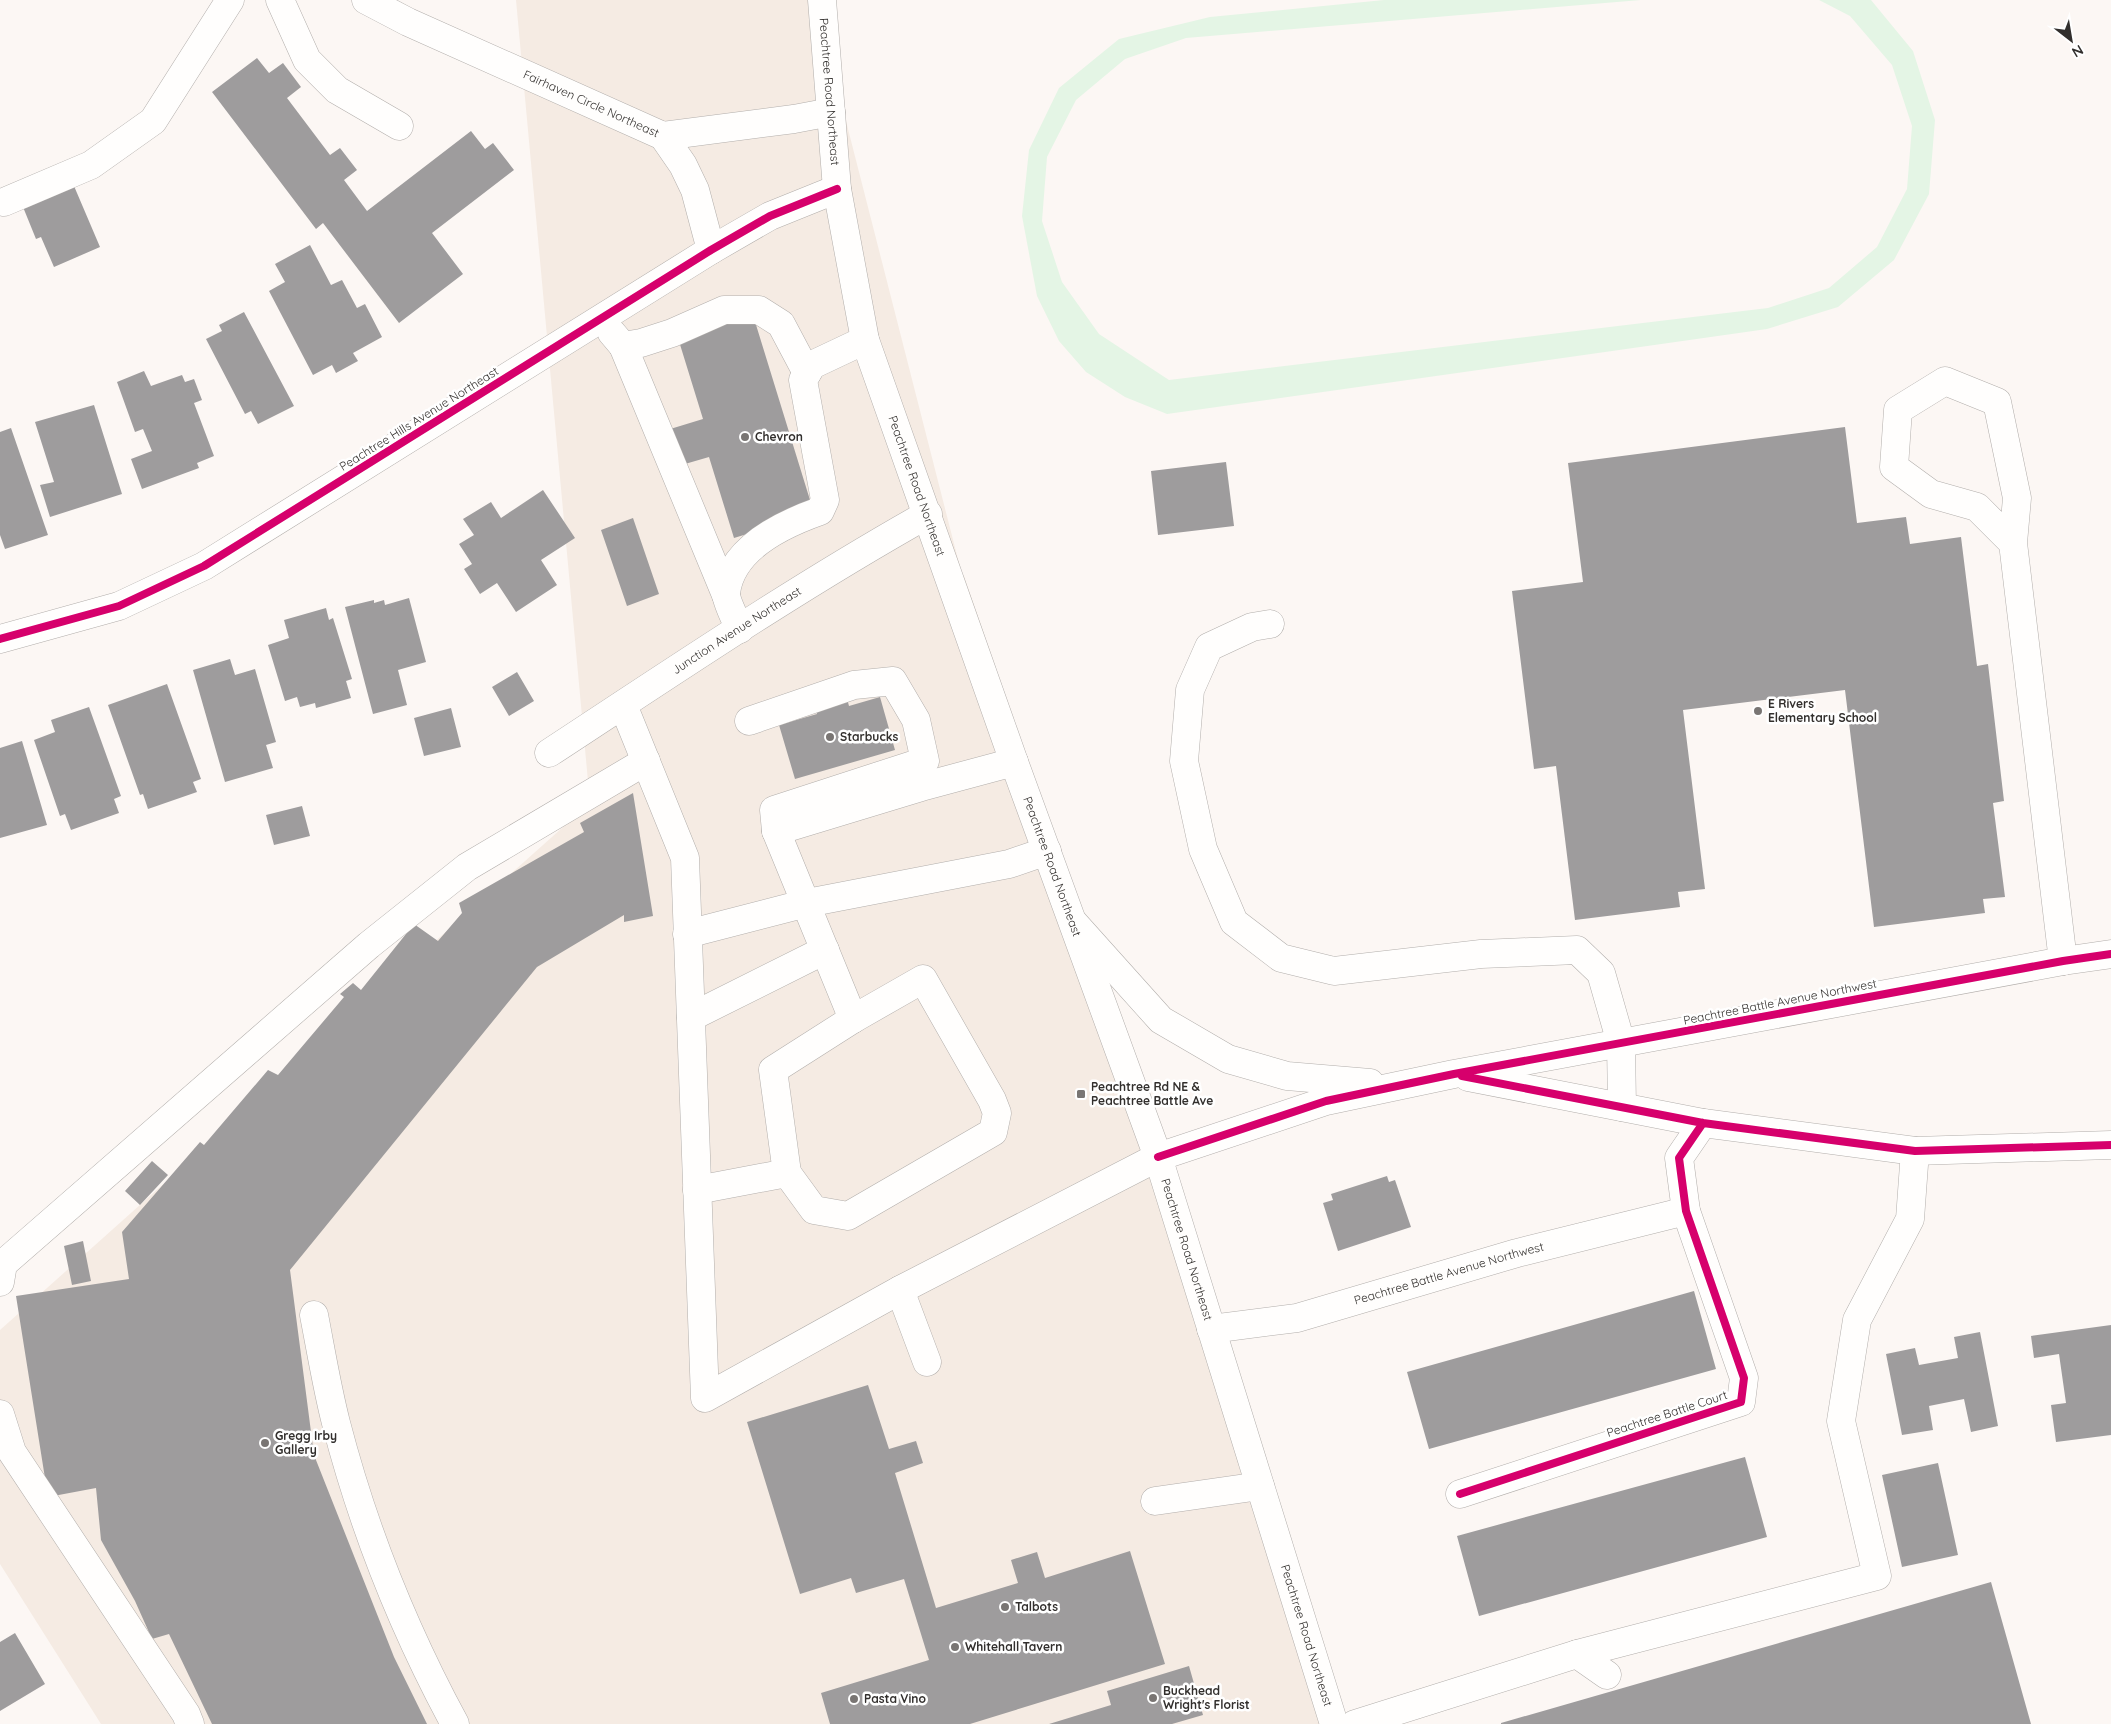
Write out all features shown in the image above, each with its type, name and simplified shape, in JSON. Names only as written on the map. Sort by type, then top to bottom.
[{"type":"main road","points":[[4,202],[91,166],[153,121],[230,0]]},
{"type":"main road","points":[[280,0],[307,60],[337,90],[399,126]]},
{"type":"main road","name":"Fairhaven Circle Northeast","points":[[366,0],[408,22],[662,136],[794,119],[831,112]]},
{"type":"main road","name":"Peachtree Road Northeast","points":[[823,13],[837,189],[865,340],[1014,762],[1158,1157],[1334,1724]]},
{"type":"main road","points":[[662,136],[683,165],[696,190],[710,250]]},
{"type":"main road","name":"Peachtree Hills Avenue Northeast","points":[[0,639],[119,606],[204,566],[710,250],[770,216],[837,189]]},
{"type":"main road","points":[[623,346],[672,333],[724,310],[759,310],[781,324],[807,373]]},
{"type":"main road","points":[[601,318],[623,346],[740,629]]},
{"type":"main road","points":[[726,595],[732,570],[753,545],[793,520],[820,511],[825,500],[803,380],[812,365],[865,340]]},
{"type":"main road","points":[[2012,543],[1977,507],[1931,494],[1894,467],[1898,410],[1945,381],[1997,402],[2017,498],[2012,543],[2063,961]]},
{"type":"main road","name":"Junction Avenue Northeast","points":[[549,753],[740,629],[887,537],[928,514]]},
{"type":"main road","points":[[1270,624],[1252,627],[1209,647],[1190,690],[1184,761],[1203,849],[1234,922],[1280,958],[1334,971],[1481,954],[1577,950],[1601,973],[1621,1043],[1622,1107]]},
{"type":"main road","points":[[749,721],[854,685],[894,681],[916,720],[925,761],[775,820]]},
{"type":"main road","points":[[623,704],[685,858],[697,1190],[787,1173]]},
{"type":"main road","points":[[0,1282],[3,1264],[369,944],[467,867],[646,761]]},
{"type":"main road","points":[[775,820],[921,787],[1014,762]]},
{"type":"main road","points":[[775,820],[853,1019]]},
{"type":"main road","points":[[688,934],[807,903],[1009,864],[1047,851]]},
{"type":"main road","name":"Peachtree Battle Avenue Northwest","points":[[1074,924],[1161,1020],[1228,1059],[1288,1076],[1398,1086]]},
{"type":"main road","points":[[691,1017],[825,950]]},
{"type":"main road","name":"Peachtree Battle Avenue Northwest","points":[[697,1190],[704,1398],[900,1290],[1158,1157],[1326,1101],[1454,1074],[2063,961],[2111,954]]},
{"type":"main road","points":[[929,988],[998,1113],[993,1132],[848,1216],[814,1210],[787,1173],[773,1070],[853,1019],[929,988]]},
{"type":"main road","name":"Peachtree Battle Avenue Northwest","points":[[1454,1074],[1703,1122],[1916,1151],[2111,1145]]},
{"type":"main road","name":"Peachtree Battle Court","points":[[1460,1494],[1741,1402],[1744,1378],[1686,1211],[1679,1158],[1703,1122]]},
{"type":"main road","points":[[1355,1724],[1577,1654],[1876,1576],[1840,1421],[1857,1320],[1910,1219],[1916,1151]]},
{"type":"main road","name":"Peachtree Battle Avenue Northwest","points":[[1211,1330],[1297,1318],[1517,1253],[1686,1211]]},
{"type":"main road","points":[[900,1290],[927,1362]]},
{"type":"main road","points":[[314,1315],[336,1423],[366,1520],[404,1620],[455,1724]]},
{"type":"main road","points":[[0,1414],[12,1452],[186,1714],[190,1724]]},
{"type":"main road","points":[[1155,1501],[1260,1486]]},
{"type":"main road","points":[[1577,1654],[1607,1675]]},
{"type":"shaded area","points":[[516,0],[835,0],[836,82],[962,575],[964,576],[1151,1118],[1336,1724],[101,1724],[0,1564],[0,1330],[590,803]]},
{"type":"green space","points":[[1384,0],[1641,0],[1186,38],[1125,59],[1076,100],[1047,157],[1042,221],[1062,282],[1099,334],[1169,380],[1768,308],[1829,288],[1877,247],[1907,189],[1912,126],[1892,65],[1850,16],[1819,0],[1871,0],[1913,51],[1935,120],[1929,194],[1894,260],[1838,307],[1767,329],[1167,414],[1125,397],[1086,372],[1059,341],[1037,296],[1022,216],[1029,150],[1059,88],[1119,39],[1210,17]]},
{"type":"building","points":[[257,58],[269,73],[283,63],[301,87],[287,98],[330,155],[340,148],[357,170],[344,180],[367,211],[471,131],[485,149],[493,143],[514,170],[432,233],[463,274],[399,323],[323,223],[316,229],[212,92]]},
{"type":"building","points":[[74,186],[100,247],[54,267],[41,237],[36,239],[23,207]]},
{"type":"building","points":[[310,245],[331,285],[342,280],[357,308],[365,304],[382,337],[353,353],[358,361],[336,373],[332,365],[313,375],[269,291],[285,282],[275,264]]},
{"type":"building","points":[[244,312],[294,406],[258,424],[251,411],[245,414],[206,339],[222,331],[219,325]]},
{"type":"building","points":[[753,315],[814,513],[734,538],[709,457],[678,466],[667,430],[703,419],[678,338]]},
{"type":"building","points":[[144,371],[151,386],[182,375],[185,382],[194,379],[202,400],[194,403],[214,456],[197,463],[199,468],[142,489],[131,459],[152,451],[143,429],[135,432],[117,382]]},
{"type":"building","points":[[94,405],[122,494],[50,517],[40,485],[54,482],[35,422]]},
{"type":"building","points":[[1845,427],[1857,523],[1906,517],[1910,544],[1961,537],[1977,666],[1988,664],[2004,801],[1993,803],[2005,897],[1983,899],[1985,913],[1874,927],[1845,690],[1683,710],[1705,889],[1678,892],[1680,907],[1575,920],[1556,766],[1534,769],[1512,591],[1583,582],[1568,463]]},
{"type":"building","points":[[11,428],[48,535],[5,549],[0,535],[0,432]]},
{"type":"building","points":[[1226,462],[1234,526],[1158,535],[1151,471]]},
{"type":"building","points":[[543,490],[575,538],[541,560],[557,585],[516,612],[497,583],[480,594],[464,569],[472,564],[459,544],[474,535],[463,519],[491,502],[501,518]]},
{"type":"building","points":[[633,518],[659,594],[627,606],[601,530]]},
{"type":"building","points":[[409,598],[426,662],[398,670],[407,705],[373,714],[345,607],[374,600],[374,603],[384,600],[385,605]]},
{"type":"building","points":[[326,608],[329,620],[333,618],[352,679],[346,681],[351,698],[316,708],[315,703],[300,707],[297,697],[285,701],[268,645],[289,638],[284,620]]},
{"type":"building","points":[[230,659],[235,675],[255,669],[276,742],[266,745],[273,768],[225,782],[193,670]]},
{"type":"building","points":[[517,672],[534,701],[509,716],[492,687]]},
{"type":"building","points":[[167,684],[201,779],[193,782],[197,792],[148,809],[143,794],[140,795],[108,705]]},
{"type":"building","points":[[846,695],[849,706],[880,697],[895,750],[795,779],[779,725],[817,714],[814,705]]},
{"type":"building","points":[[89,707],[121,796],[114,799],[119,813],[71,830],[65,814],[60,816],[34,740],[55,732],[51,720]]},
{"type":"building","points":[[451,708],[461,747],[424,756],[414,718]]},
{"type":"building","points":[[22,741],[47,825],[0,838],[0,748]]},
{"type":"building","points":[[633,793],[653,916],[624,922],[624,915],[537,967],[290,1270],[314,1455],[394,1657],[427,1724],[212,1724],[169,1634],[152,1639],[135,1601],[101,1540],[96,1488],[48,1497],[16,1296],[129,1279],[122,1232],[200,1142],[204,1145],[268,1070],[278,1075],[344,997],[340,994],[353,983],[361,990],[414,924],[438,941],[462,913],[459,903],[584,832],[580,823]]},
{"type":"building","points":[[302,806],[310,836],[274,845],[266,815]]},
{"type":"building","points":[[152,1161],[168,1175],[140,1205],[125,1191]]},
{"type":"building","points":[[1387,1176],[1389,1182],[1395,1180],[1411,1227],[1338,1251],[1323,1203],[1333,1200],[1331,1194]]},
{"type":"building","points":[[83,1241],[91,1281],[72,1285],[64,1246]]},
{"type":"building","points":[[1694,1291],[1716,1369],[1429,1449],[1407,1372]]},
{"type":"building","points":[[2111,1325],[2111,1435],[2056,1442],[2051,1405],[2066,1403],[2059,1354],[2034,1358],[2031,1336]]},
{"type":"building","points":[[1980,1332],[1998,1426],[1971,1432],[1964,1399],[1929,1406],[1933,1430],[1902,1435],[1886,1354],[1915,1348],[1919,1365],[1958,1358],[1954,1337]]},
{"type":"building","points":[[868,1385],[889,1449],[916,1441],[923,1463],[895,1473],[936,1608],[1018,1583],[1011,1560],[1037,1552],[1045,1578],[1130,1551],[1165,1664],[970,1724],[830,1724],[821,1693],[929,1660],[904,1579],[856,1593],[851,1578],[800,1594],[747,1422]]},
{"type":"building","points":[[1745,1457],[1767,1537],[1479,1616],[1457,1536]]},
{"type":"building","points":[[1938,1463],[1958,1555],[1902,1567],[1882,1475]]},
{"type":"building","points":[[1991,1582],[2031,1724],[1501,1724],[1501,1723]]},
{"type":"building","points":[[15,1633],[45,1684],[0,1711],[0,1642]]},
{"type":"building","name":"Buckhead Wright's Florist","points":[[1189,1666],[1203,1715],[1172,1724],[1049,1724],[1111,1705],[1107,1691]]},
{"type":"cycle path","points":[[0,639],[119,606],[204,566],[711,250],[770,216],[837,189]]},
{"type":"cycle path","points":[[1158,1157],[1326,1101],[1454,1074],[2063,961],[2111,954]]},
{"type":"cycle path","points":[[1462,1076],[1703,1123],[1915,1151],[2111,1145]]},
{"type":"cycle path","points":[[1460,1494],[1741,1402],[1744,1378],[1686,1211],[1679,1158],[1703,1123]]},
{"type":"place","name":"Chevron","points":[[745,437]]},
{"type":"place","name":"E Rivers Elementary School","points":[[1758,711]]},
{"type":"place","name":"Starbucks","points":[[830,737]]},
{"type":"place","name":"Peachtree Rd NE & Peachtree Battle Ave","points":[[1081,1094]]},
{"type":"place","name":"Gregg Irby Gallery","points":[[265,1443]]},
{"type":"place","name":"Talbots","points":[[1005,1607]]},
{"type":"place","name":"Whitehall Tavern","points":[[955,1647]]},
{"type":"place","name":"Buckhead Wright's Florist","points":[[1153,1698]]},
{"type":"place","name":"Pasta Vino","points":[[854,1699]]}]
